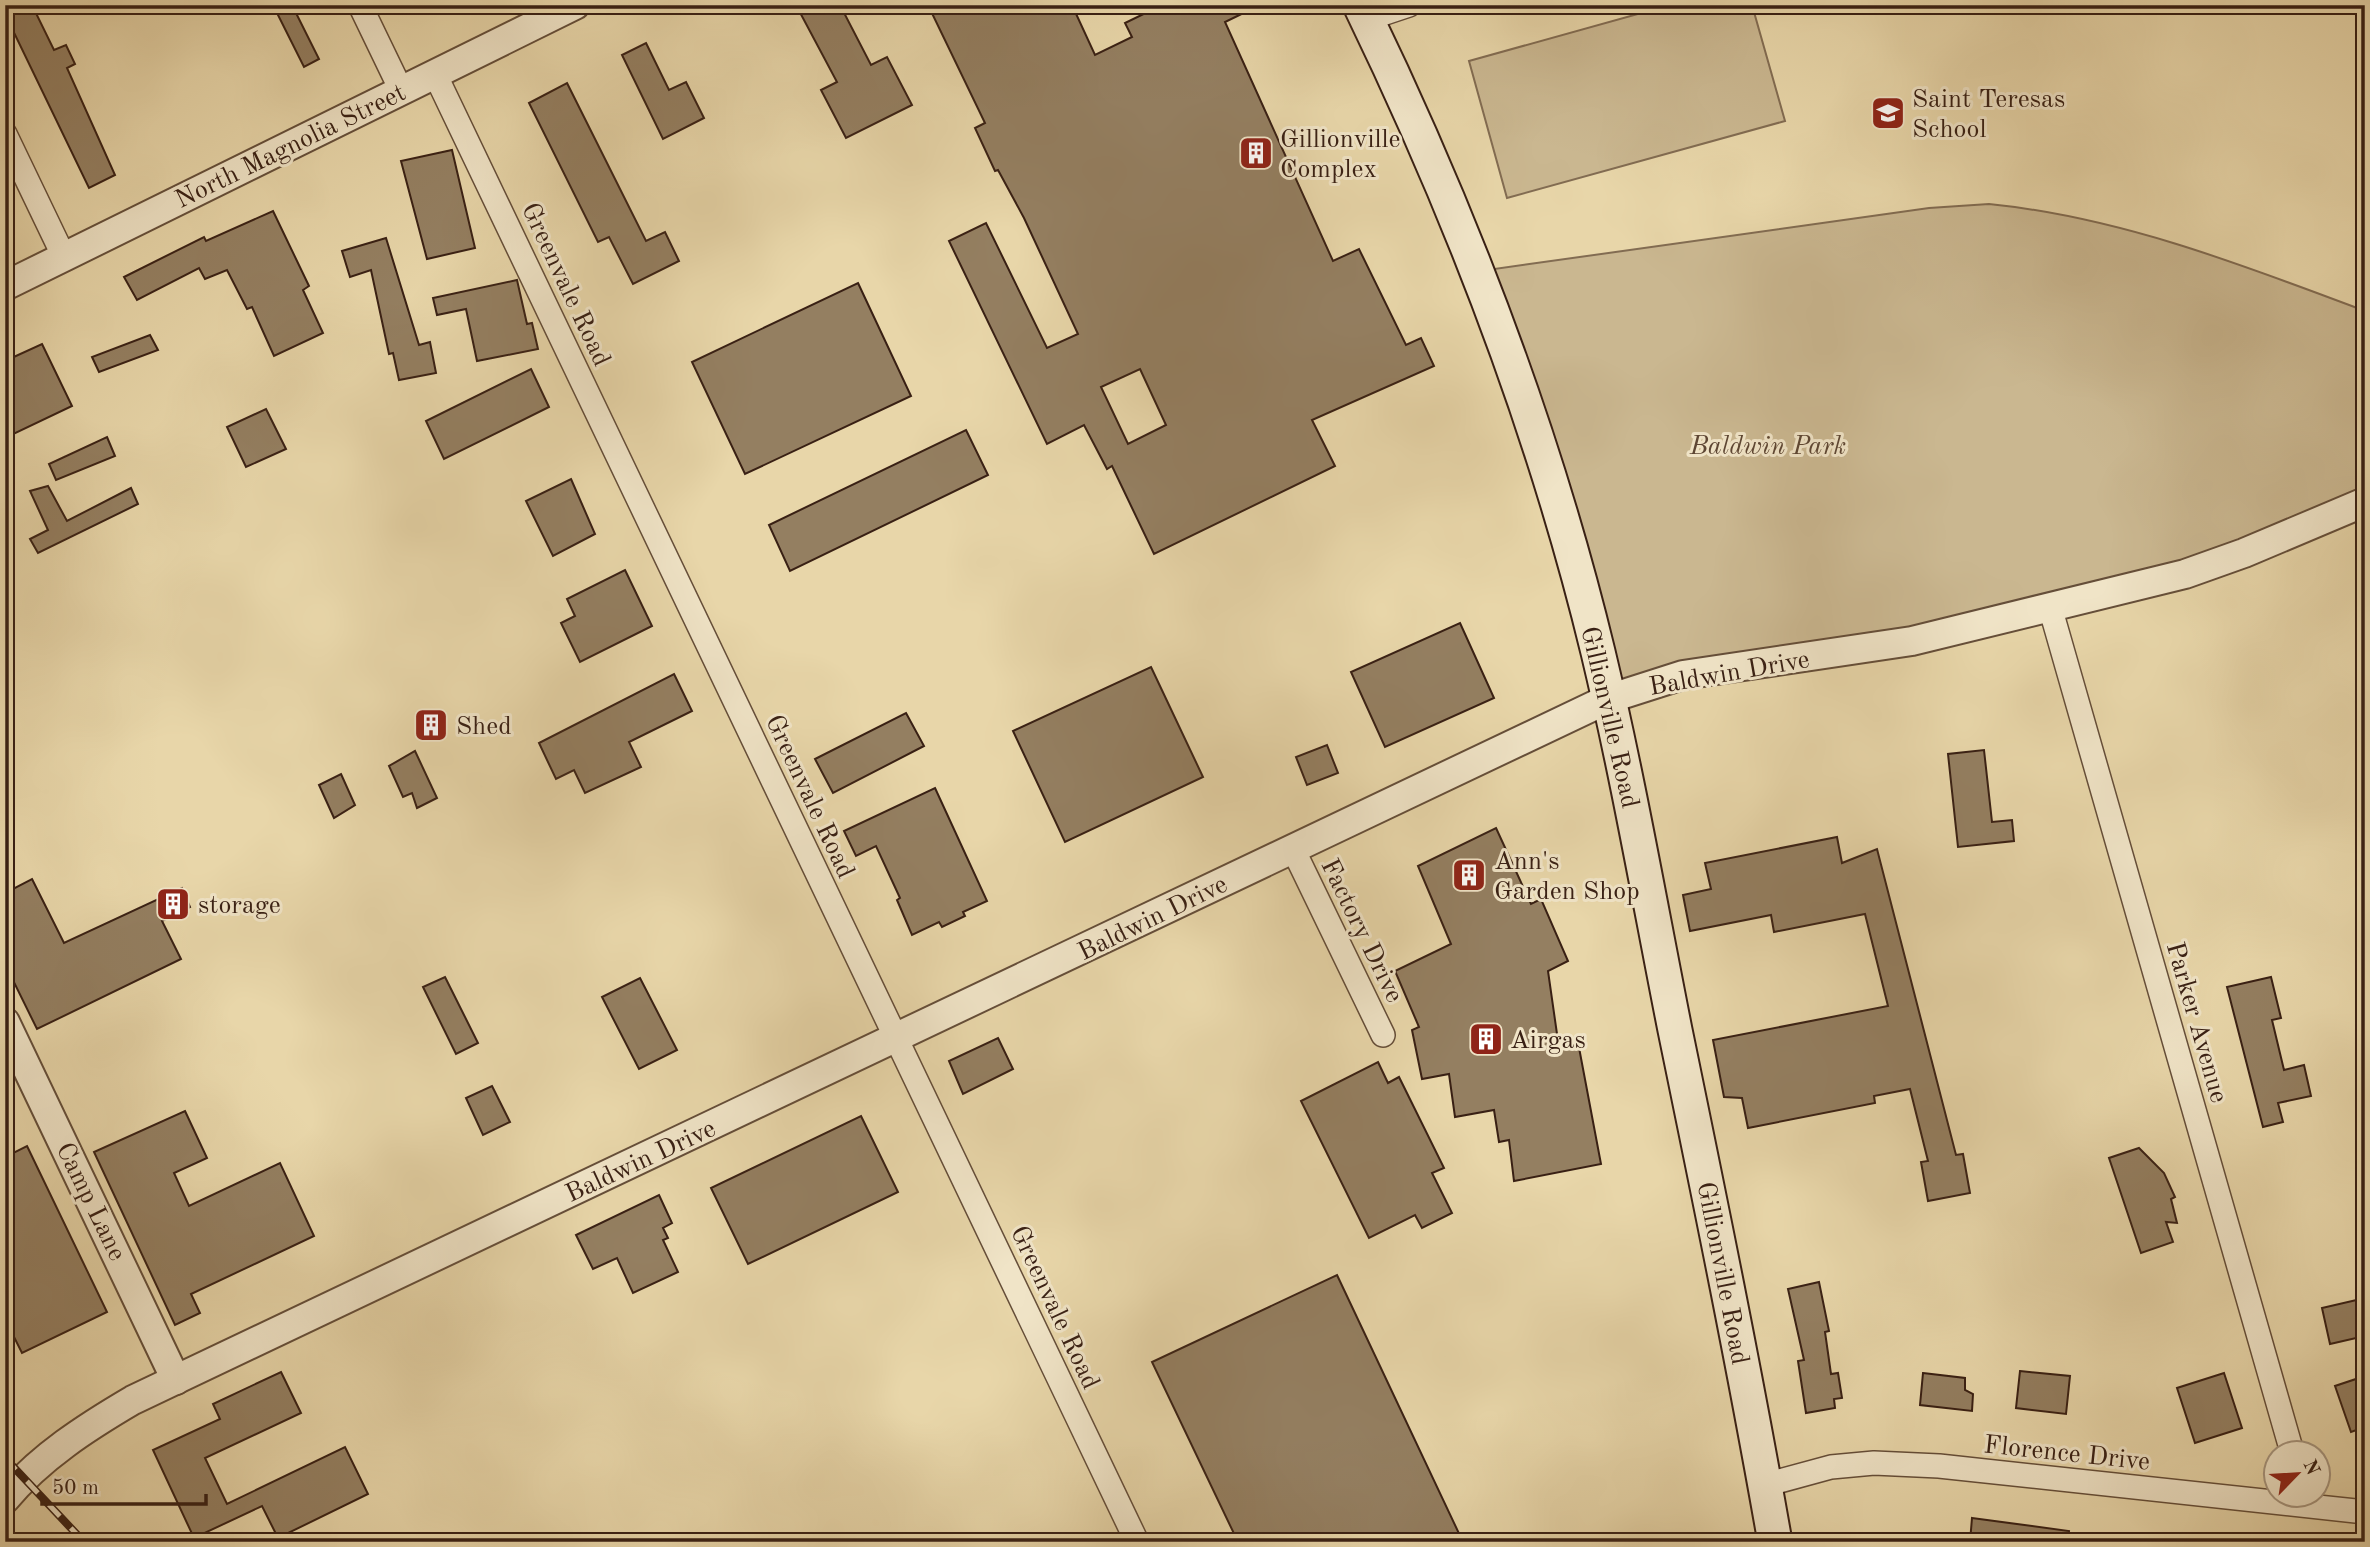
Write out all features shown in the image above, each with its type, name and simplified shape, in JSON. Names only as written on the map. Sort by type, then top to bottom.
[{"type":"main road","name":"Gillionville Road","points":[[1364,12],[1465,243],[1512,365],[1559,513],[1608,699],[1775,1542]]},
{"type":"street","points":[[360,5],[401,90]]},
{"type":"street","name":"North Magnolia Street","points":[[5,286],[575,5]]},
{"type":"street","points":[[1364,12],[1409,5]]},
{"type":"street","name":"Greenvale Road","points":[[435,74],[1137,1542]]},
{"type":"street","points":[[5,134],[64,257]]},
{"type":"street","name":"Baldwin Drive","points":[[5,1499],[55,1452],[94,1423],[176,1380],[1608,699],[1683,675],[1912,641],[2185,574],[2244,553],[2365,502]]},
{"type":"street","name":"Parker Avenue","points":[[2050,607],[2288,1438]]},
{"type":"street","name":"Factory Drive","points":[[1293,849],[1383,1035]]},
{"type":"street","name":"Camp Lane","points":[[5,1022],[176,1380]]},
{"type":"street","name":"Florence Drive","points":[[1765,1485],[1831,1466],[1874,1463],[1939,1466],[2262,1501]]},
{"type":"street","name":"Florence Drive","points":[[2332,1505],[2365,1512]]},
{"type":"green space","points":[[1670,5],[1752,5],[1785,121],[1507,198],[1469,61]]},
{"type":"green space","name":"Baldwin Park","points":[[1989,204],[2037,210],[2133,231],[2227,260],[2365,311],[2365,500],[2243,552],[1610,696],[1480,271],[1929,208]]},
{"type":"building","points":[[5,5],[32,5],[54,50],[66,45],[75,64],[67,68],[115,175],[89,188],[5,14]]},
{"type":"building","points":[[273,5],[292,5],[319,59],[304,67]]},
{"type":"building","points":[[796,5],[840,5],[871,65],[887,57],[912,105],[846,138],[821,90],[837,82]]},
{"type":"building","points":[[928,5],[1072,5],[1095,55],[1132,37],[1125,23],[1162,5],[1260,5],[1225,22],[1333,261],[1359,249],[1406,345],[1421,338],[1434,366],[1312,420],[1335,466],[1154,554],[1112,466],[1107,469],[1084,425],[1047,444],[949,241],[986,223],[1047,348],[1078,334],[1024,218],[998,170],[995,171],[975,128],[985,123]],"holes":[[[1140,369],[1166,425],[1128,444],[1101,387]]]},
{"type":"building","points":[[646,43],[669,90],[686,82],[704,118],[663,139],[622,55]]},
{"type":"building","points":[[567,83],[646,241],[665,232],[679,261],[633,284],[609,237],[598,242],[529,103]]},
{"type":"building","points":[[452,150],[475,248],[427,259],[401,161]]},
{"type":"building","points":[[273,211],[309,286],[303,290],[323,333],[274,356],[252,307],[247,309],[227,270],[205,279],[199,268],[137,300],[124,277],[204,237],[206,241]]},
{"type":"building","points":[[386,238],[419,345],[430,342],[436,373],[399,380],[393,353],[389,354],[371,270],[350,277],[342,251]]},
{"type":"building","points":[[517,280],[527,324],[532,323],[538,349],[477,361],[466,309],[437,315],[433,298]]},
{"type":"building","points":[[858,283],[911,396],[745,474],[692,362]]},
{"type":"building","points":[[150,335],[158,350],[99,372],[92,357]]},
{"type":"building","points":[[42,344],[72,406],[5,438],[5,361]]},
{"type":"building","points":[[531,369],[549,407],[444,459],[426,421]]},
{"type":"building","points":[[266,409],[286,449],[246,467],[227,427]]},
{"type":"building","points":[[966,430],[988,475],[790,571],[769,525]]},
{"type":"building","points":[[107,437],[115,456],[56,480],[49,464]]},
{"type":"building","points":[[571,479],[595,534],[553,556],[526,501]]},
{"type":"building","points":[[48,486],[67,521],[131,488],[138,504],[38,553],[30,539],[48,530],[30,491]]},
{"type":"building","points":[[625,570],[652,626],[580,662],[561,623],[575,616],[567,599]]},
{"type":"building","points":[[1460,623],[1494,698],[1385,747],[1351,672]]},
{"type":"building","points":[[1151,667],[1203,777],[1065,842],[1013,731]]},
{"type":"building","points":[[674,674],[692,711],[629,742],[641,767],[585,793],[574,770],[556,779],[539,743]]},
{"type":"building","points":[[906,713],[924,746],[833,793],[815,759]]},
{"type":"building","points":[[1327,745],[1338,773],[1307,785],[1296,757]]},
{"type":"building","points":[[1984,750],[1992,822],[2012,820],[2014,841],[1958,847],[1948,754]]},
{"type":"building","points":[[415,751],[437,798],[417,808],[412,793],[403,797],[389,766]]},
{"type":"building","points":[[341,774],[355,805],[334,818],[319,785]]},
{"type":"building","points":[[935,788],[987,901],[963,912],[965,916],[942,927],[939,922],[912,935],[897,900],[900,898],[876,846],[856,856],[844,831]]},
{"type":"building","name":"Airgas","points":[[1496,828],[1531,904],[1541,899],[1568,961],[1548,971],[1558,1041],[1577,1037],[1601,1164],[1514,1181],[1509,1140],[1499,1142],[1494,1110],[1455,1117],[1449,1074],[1422,1079],[1412,1030],[1419,1027],[1395,971],[1451,944],[1418,866]]},
{"type":"building","points":[[1837,837],[1842,863],[1877,849],[1956,1155],[1963,1154],[1970,1193],[1928,1201],[1921,1162],[1928,1161],[1910,1089],[1874,1096],[1875,1103],[1748,1128],[1742,1098],[1724,1097],[1713,1040],[1888,1006],[1865,914],[1774,932],[1771,915],[1690,931],[1683,895],[1711,889],[1705,863]]},
{"type":"building","points":[[32,879],[64,943],[182,888],[190,907],[162,921],[181,959],[37,1029],[5,964],[5,893]]},
{"type":"building","points":[[445,977],[478,1043],[456,1054],[423,987]]},
{"type":"building","points":[[2271,977],[2281,1018],[2272,1020],[2284,1070],[2304,1065],[2311,1096],[2278,1103],[2283,1122],[2263,1127],[2227,987]]},
{"type":"building","points":[[640,978],[677,1050],[639,1069],[602,997]]},
{"type":"building","points":[[998,1038],[1013,1069],[963,1094],[949,1061]]},
{"type":"building","points":[[1378,1062],[1388,1083],[1399,1077],[1444,1168],[1432,1173],[1452,1213],[1422,1228],[1415,1215],[1369,1238],[1301,1101]]},
{"type":"building","points":[[492,1086],[510,1122],[483,1135],[466,1098]]},
{"type":"building","points":[[185,1111],[207,1158],[174,1173],[189,1206],[280,1163],[314,1236],[191,1294],[200,1313],[175,1325],[94,1152]]},
{"type":"building","points":[[861,1116],[898,1192],[748,1264],[711,1188]]},
{"type":"building","points":[[27,1146],[107,1312],[22,1353],[5,1319],[5,1157]]},
{"type":"building","points":[[2139,1148],[2164,1173],[2175,1197],[2171,1199],[2177,1223],[2166,1222],[2173,1242],[2141,1253],[2109,1158]]},
{"type":"building","points":[[659,1195],[672,1223],[663,1228],[668,1238],[663,1240],[678,1272],[633,1293],[617,1258],[593,1269],[576,1235]]},
{"type":"building","points":[[1337,1275],[1463,1542],[1238,1542],[1152,1362]]},
{"type":"building","points":[[1819,1282],[1829,1331],[1825,1332],[1831,1374],[1838,1373],[1842,1398],[1834,1399],[1835,1408],[1806,1413],[1798,1361],[1804,1360],[1788,1289]]},
{"type":"building","points":[[2365,1298],[2365,1336],[2330,1344],[2322,1308]]},
{"type":"building","points":[[2020,1371],[2070,1376],[2066,1414],[2016,1408]]},
{"type":"building","points":[[281,1372],[301,1413],[205,1458],[227,1504],[345,1447],[368,1494],[278,1538],[262,1506],[194,1538],[153,1450],[220,1419],[213,1404]]},
{"type":"building","points":[[1923,1373],[1965,1378],[1965,1390],[1973,1394],[1972,1411],[1920,1405]]},
{"type":"building","points":[[2224,1373],[2242,1428],[2195,1443],[2177,1388]]},
{"type":"building","points":[[2365,1376],[2365,1427],[2351,1432],[2335,1386]]},
{"type":"building","points":[[1972,1518],[2069,1531],[2068,1542],[1970,1542]]},
{"type":"railway","points":[[5,1458],[84,1542]]},
{"type":"place","name":"Saint Teresas School","points":[[1888,113]]},
{"type":"place","name":"Gillionville Complex","points":[[1256,153]]},
{"type":"place","name":"Shed","points":[[431,725]]},
{"type":"place","name":"Ann's Garden Shop","points":[[1469,875]]},
{"type":"place","name":"storage","points":[[173,904]]},
{"type":"place","name":"Airgas","points":[[1486,1039]]}]
